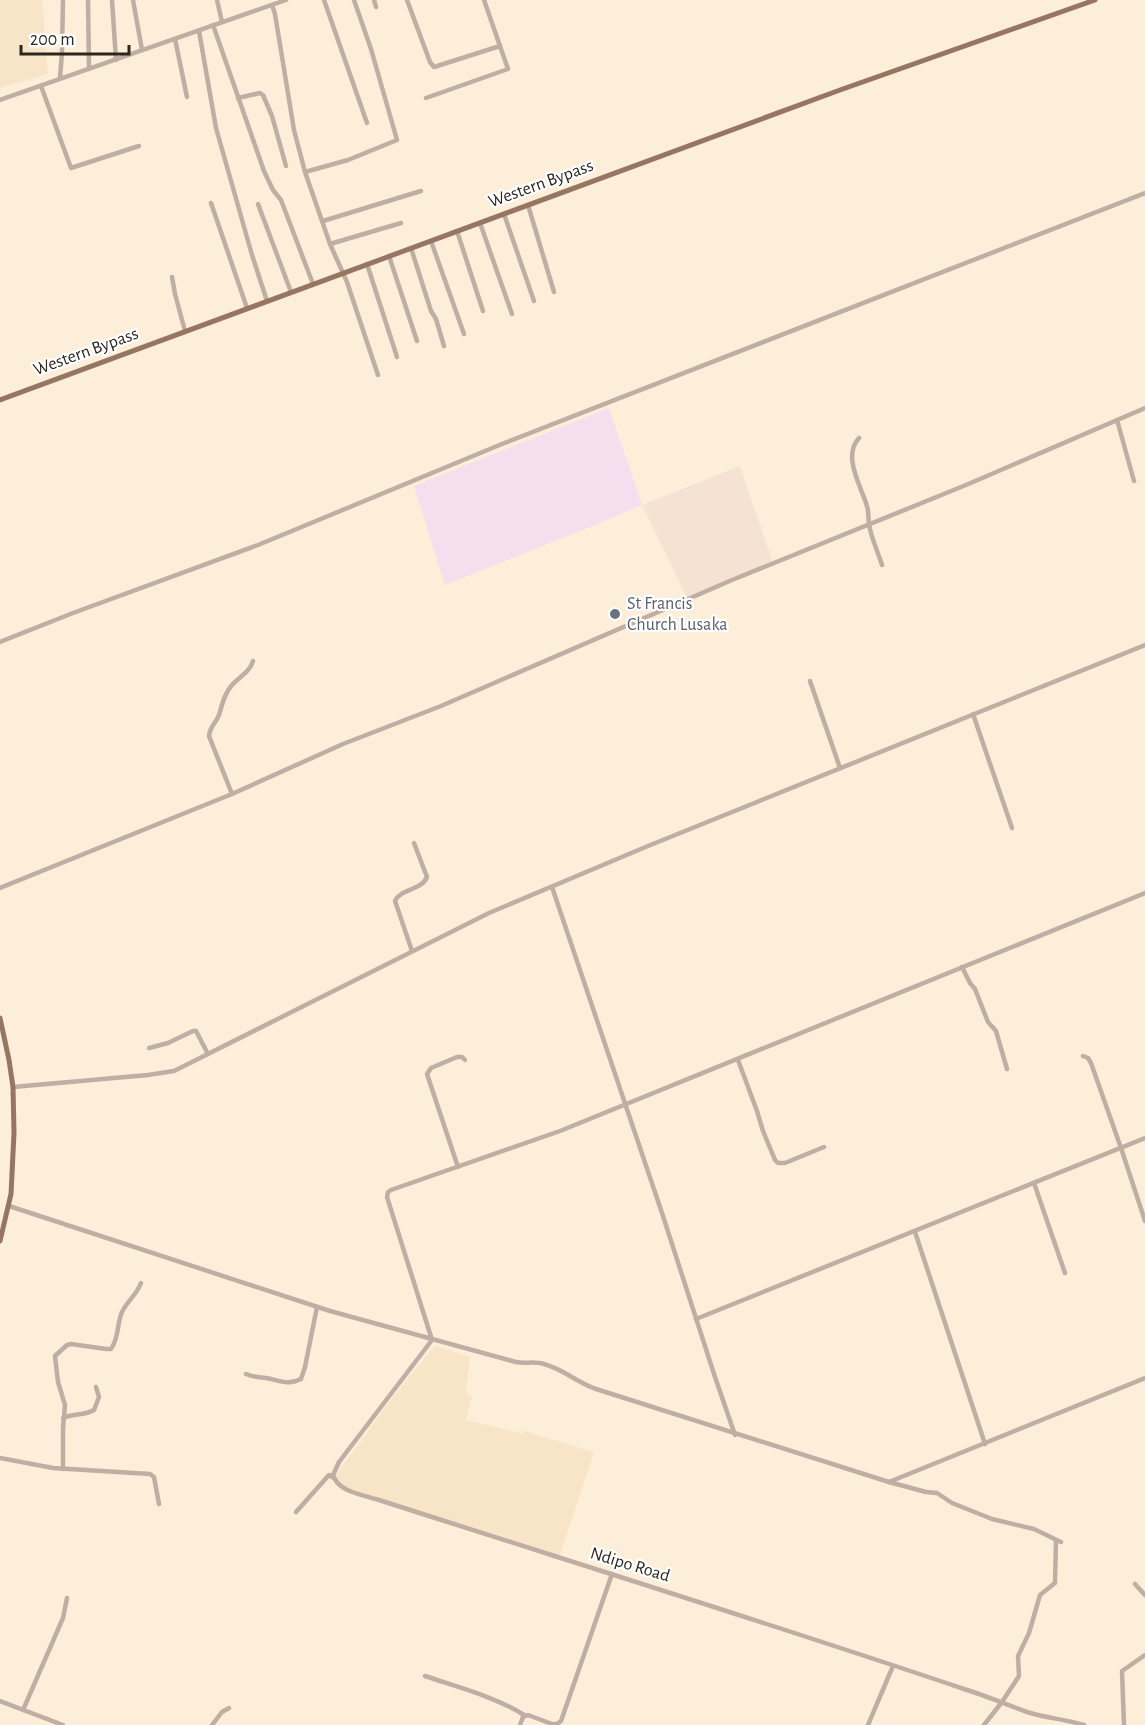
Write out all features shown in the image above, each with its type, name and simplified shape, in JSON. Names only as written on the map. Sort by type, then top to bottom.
[{"type":"main road","name":"Western Bypass","points":[[0,400],[840,90],[1095,0]]},
{"type":"main road","points":[[0,1018],[13,1087],[14,1133],[9,1206],[0,1241]]},
{"type":"street","points":[[60,78],[63,0]]},
{"type":"street","points":[[88,0],[89,68]]},
{"type":"street","points":[[112,0],[116,60]]},
{"type":"street","points":[[133,0],[142,50]]},
{"type":"street","points":[[217,0],[222,22]]},
{"type":"street","points":[[0,100],[286,0]]},
{"type":"street","points":[[324,0],[367,123]]},
{"type":"street","points":[[304,172],[336,164],[397,141],[371,49],[354,0]]},
{"type":"street","points":[[374,0],[376,7]]},
{"type":"street","points":[[407,0],[430,62],[434,67],[500,46]]},
{"type":"street","points":[[426,98],[508,69],[484,0]]},
{"type":"street","points":[[272,5],[294,130],[304,172],[330,244],[344,273],[378,375]]},
{"type":"street","points":[[213,26],[264,171],[273,190],[281,200],[313,284]]},
{"type":"street","points":[[199,31],[216,128],[267,301]]},
{"type":"street","points":[[175,39],[187,97]]},
{"type":"street","points":[[41,86],[71,168],[139,146]]},
{"type":"street","points":[[238,98],[260,93],[263,95],[272,116],[286,166]]},
{"type":"street","points":[[323,221],[421,191]]},
{"type":"street","points":[[0,642],[274,538],[502,444],[1145,193]]},
{"type":"street","points":[[211,203],[247,308]]},
{"type":"street","points":[[258,204],[291,292]]},
{"type":"street","points":[[528,205],[554,292]]},
{"type":"street","points":[[504,214],[534,301]]},
{"type":"street","points":[[330,244],[401,223]]},
{"type":"street","points":[[480,223],[512,314]]},
{"type":"street","points":[[457,231],[483,311]]},
{"type":"street","points":[[431,241],[465,333]]},
{"type":"street","points":[[411,248],[444,345]]},
{"type":"street","points":[[389,256],[417,341]]},
{"type":"street","points":[[367,264],[397,357]]},
{"type":"street","points":[[172,277],[185,331]]},
{"type":"street","points":[[0,888],[231,794],[343,744],[441,706],[732,580],[1145,409]]},
{"type":"street","points":[[1117,420],[1134,481]]},
{"type":"street","points":[[859,438],[854,446],[855,475],[868,508],[869,525],[882,565]]},
{"type":"street","points":[[13,1087],[174,1071],[489,913],[648,846],[1145,645]]},
{"type":"street","points":[[231,794],[209,736],[210,728],[219,717],[222,702],[229,689],[252,666],[253,661]]},
{"type":"street","points":[[810,681],[840,768]]},
{"type":"street","points":[[974,714],[1012,828]]},
{"type":"street","points":[[412,951],[395,901],[398,895],[423,884],[427,877],[414,843]]},
{"type":"street","points":[[552,887],[735,1435]]},
{"type":"street","points":[[432,1340],[387,1194],[391,1190],[542,1138],[1145,893]]},
{"type":"street","points":[[962,967],[975,988],[988,1022],[996,1031],[1007,1069]]},
{"type":"street","points":[[149,1048],[196,1031],[208,1054]]},
{"type":"street","points":[[1083,1056],[1091,1063],[1145,1221]]},
{"type":"street","points":[[458,1167],[427,1074],[431,1068],[457,1057],[465,1060]]},
{"type":"street","points":[[738,1060],[775,1161],[785,1163],[824,1147]]},
{"type":"street","points":[[696,1319],[1145,1138]]},
{"type":"street","points":[[1034,1184],[1065,1273]]},
{"type":"street","points":[[9,1206],[317,1307],[516,1362],[549,1365],[596,1389],[889,1482],[937,1493],[952,1503],[992,1519],[1034,1529],[1059,1541],[1054,1583],[1040,1595],[1029,1633],[1018,1656],[1019,1676],[984,1725]]},
{"type":"street","points":[[915,1232],[985,1444]]},
{"type":"street","points":[[63,1469],[65,1401],[58,1382],[55,1355],[71,1344],[111,1348],[122,1313],[137,1293],[141,1283]]},
{"type":"street","points":[[246,1374],[282,1383],[292,1383],[301,1379],[317,1307]]},
{"type":"street","points":[[296,1512],[329,1475],[334,1478],[339,1462],[432,1340]]},
{"type":"street","points":[[889,1482],[1144,1380]]},
{"type":"street","points":[[63,1418],[94,1410],[99,1397],[96,1387]]},
{"type":"street","points":[[0,1458],[63,1469],[150,1474],[154,1477],[159,1504]]},
{"type":"street","name":"Ndipo Road","points":[[334,1478],[338,1485],[349,1490],[668,1591],[968,1690],[1033,1714],[1071,1720],[1084,1725]]},
{"type":"street","points":[[425,1676],[515,1709],[524,1715],[528,1714],[557,1724],[561,1720],[612,1574]]},
{"type":"street","points":[[1135,1584],[1145,1595]]},
{"type":"street","points":[[23,1710],[63,1618],[67,1598]]},
{"type":"street","points":[[1124,1725],[1122,1671],[1145,1655]]},
{"type":"street","points":[[868,1725],[893,1666]]},
{"type":"street","points":[[0,1701],[63,1725]]},
{"type":"street","points":[[212,1725],[222,1712],[229,1708]]},
{"type":"street","points":[[520,1725],[524,1715]]},
{"type":"shaded area","points":[[0,0],[42,0],[48,74],[0,88]]},
{"type":"shaded area","points":[[609,408],[642,505],[445,585],[414,486]]},
{"type":"shaded area","points":[[740,466],[772,561],[687,597],[642,505]]},
{"type":"shaded area","points":[[435,1346],[470,1357],[466,1393],[472,1397],[466,1420],[524,1434],[524,1431],[594,1452],[559,1558],[344,1488],[335,1476],[396,1393]]},
{"type":"place","name":"St Francis Church Lusaka","points":[[615,614]]}]
